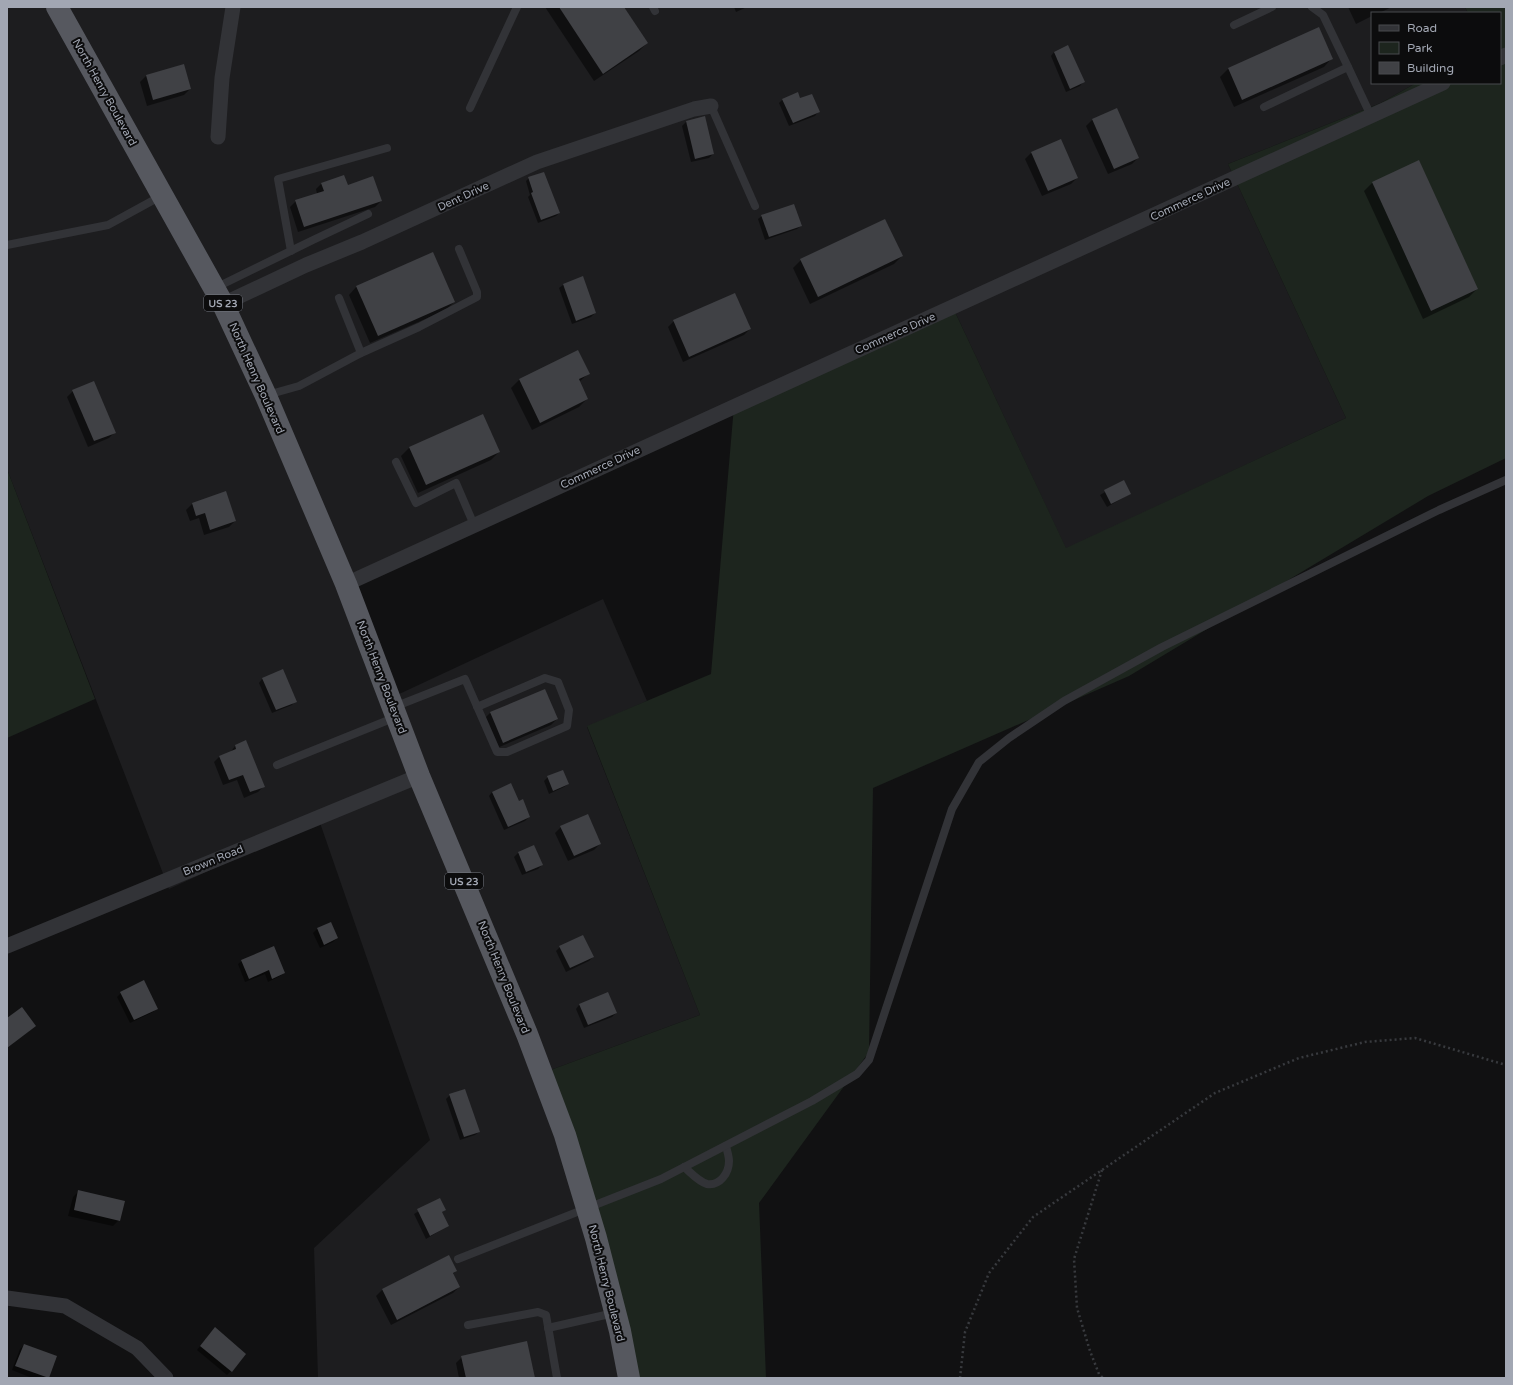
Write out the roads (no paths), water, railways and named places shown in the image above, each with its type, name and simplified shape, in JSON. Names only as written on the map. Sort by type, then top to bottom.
[{"type":"highway","name":"North Henry Boulevard","points":[[58,7],[219,296],[266,396],[346,584],[419,776],[527,1034],[565,1135],[587,1206],[615,1313],[630,1378]]},
{"type":"street","points":[[218,137],[222,78],[234,7]]},
{"type":"street","name":"Commerce Drive","points":[[346,584],[1441,84]]},
{"type":"street","name":"Dent Drive","points":[[219,296],[306,265],[362,242],[537,162],[694,109],[711,106]]},
{"type":"street","name":"Brown Road","points":[[7,946],[419,776]]},
{"type":"street","points":[[7,1298],[65,1306],[137,1348],[166,1378]]},
{"type":"lane","points":[[470,108],[517,7]]},
{"type":"lane","points":[[1234,25],[1272,7]]},
{"type":"lane","points":[[1312,7],[1323,15],[1371,116]]},
{"type":"lane","points":[[1264,107],[1348,67]]},
{"type":"lane","points":[[711,106],[755,206]]},
{"type":"lane","points":[[291,251],[278,179],[387,148]]},
{"type":"lane","points":[[7,245],[108,225],[163,194]]},
{"type":"lane","points":[[219,296],[291,251],[368,214]]},
{"type":"lane","points":[[266,396],[300,386],[361,353],[419,327],[477,298],[477,292],[459,248]]},
{"type":"lane","points":[[339,298],[361,353]]},
{"type":"lane","points":[[396,462],[416,502],[456,483],[474,525]]},
{"type":"lane","points":[[458,1259],[587,1206],[661,1179],[812,1101],[857,1074],[870,1060],[952,809],[979,762],[1009,738],[1064,701],[1162,647],[1439,510],[1506,480]]},
{"type":"lane","points":[[277,765],[465,679],[496,752],[507,752],[567,726],[570,710],[558,682],[545,678],[477,706]]},
{"type":"lane","points":[[684,1167],[706,1184],[715,1183],[724,1177],[728,1166],[729,1161],[726,1146]]},
{"type":"lane","points":[[468,1325],[538,1312],[546,1315],[557,1378]]},
{"type":"lane","points":[[548,1328],[615,1313]]}]
